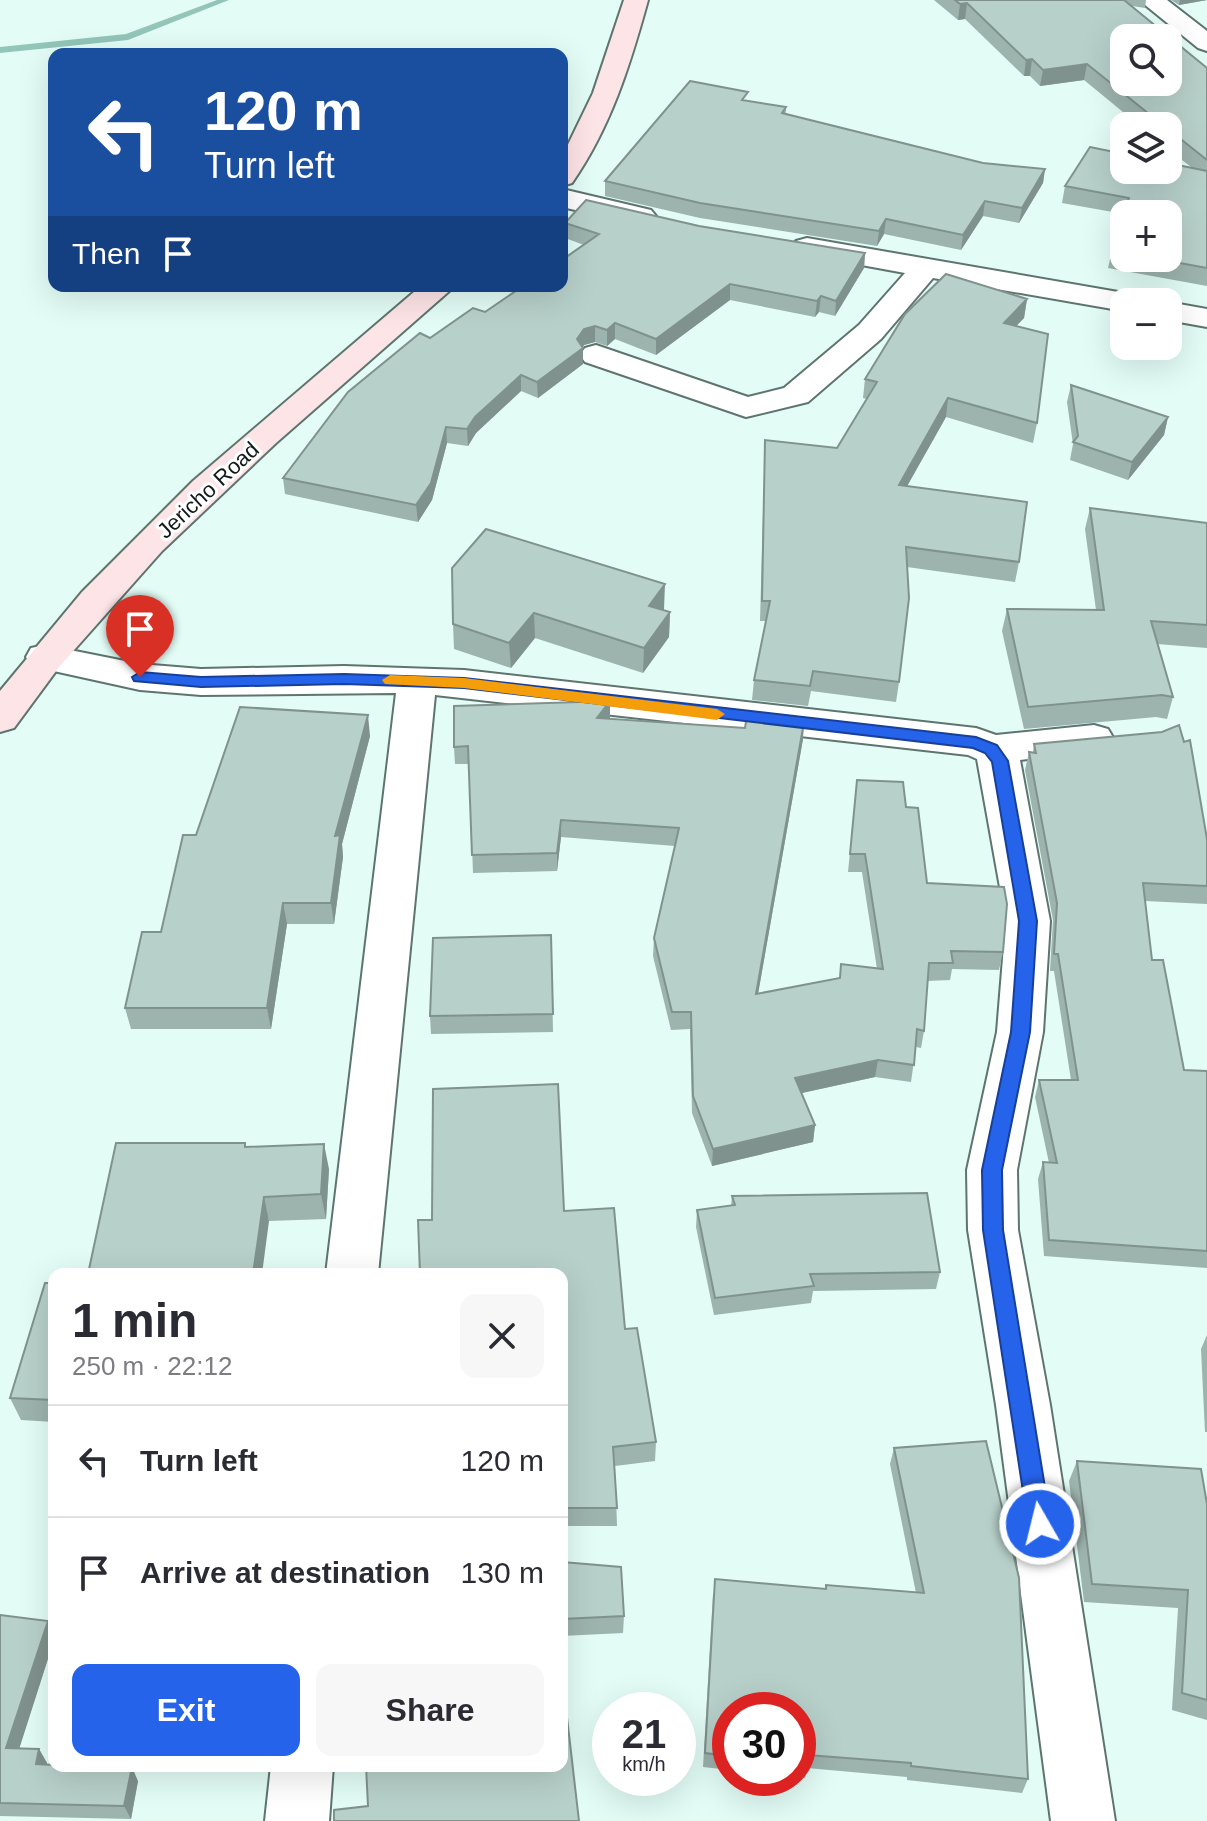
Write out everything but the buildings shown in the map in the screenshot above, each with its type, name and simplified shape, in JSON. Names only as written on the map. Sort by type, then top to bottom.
[{"type":"street","points":[[568,170],[577,160],[624,41],[636,0]]},
{"type":"street","points":[[1151,0],[1207,43]]},
{"type":"street","points":[[568,199],[669,223]]},
{"type":"street","points":[[775,242],[1110,299]]},
{"type":"street","points":[[596,355],[746,407],[768,405],[796,395],[859,341],[927,266]]},
{"type":"street","name":"Jericho Road","points":[[0,719],[45,657],[116,577],[288,414],[433,292]]},
{"type":"street","points":[[1182,314],[1207,318]]},
{"type":"street","points":[[45,657],[140,677],[201,682],[344,679],[464,683],[976,742],[991,749],[1000,761],[1028,921],[1020,1032],[992,1170],[993,1230],[1023,1405],[1083,1821]]},
{"type":"street","points":[[353,1268],[417,682]]},
{"type":"street","points":[[991,749],[1126,736]]},
{"type":"street","points":[[297,1821],[301,1772]]},
{"type":"waterway","points":[[0,50],[128,37],[225,0]]},
{"type":"slow traffic","points":[[390,680],[464,683],[717,714]]},
{"type":"route","points":[[140,677],[201,682],[344,679],[464,683],[847,730],[976,742],[991,749],[1000,761],[1028,921],[1020,1032],[992,1170],[993,1230],[1040,1524]]}]
